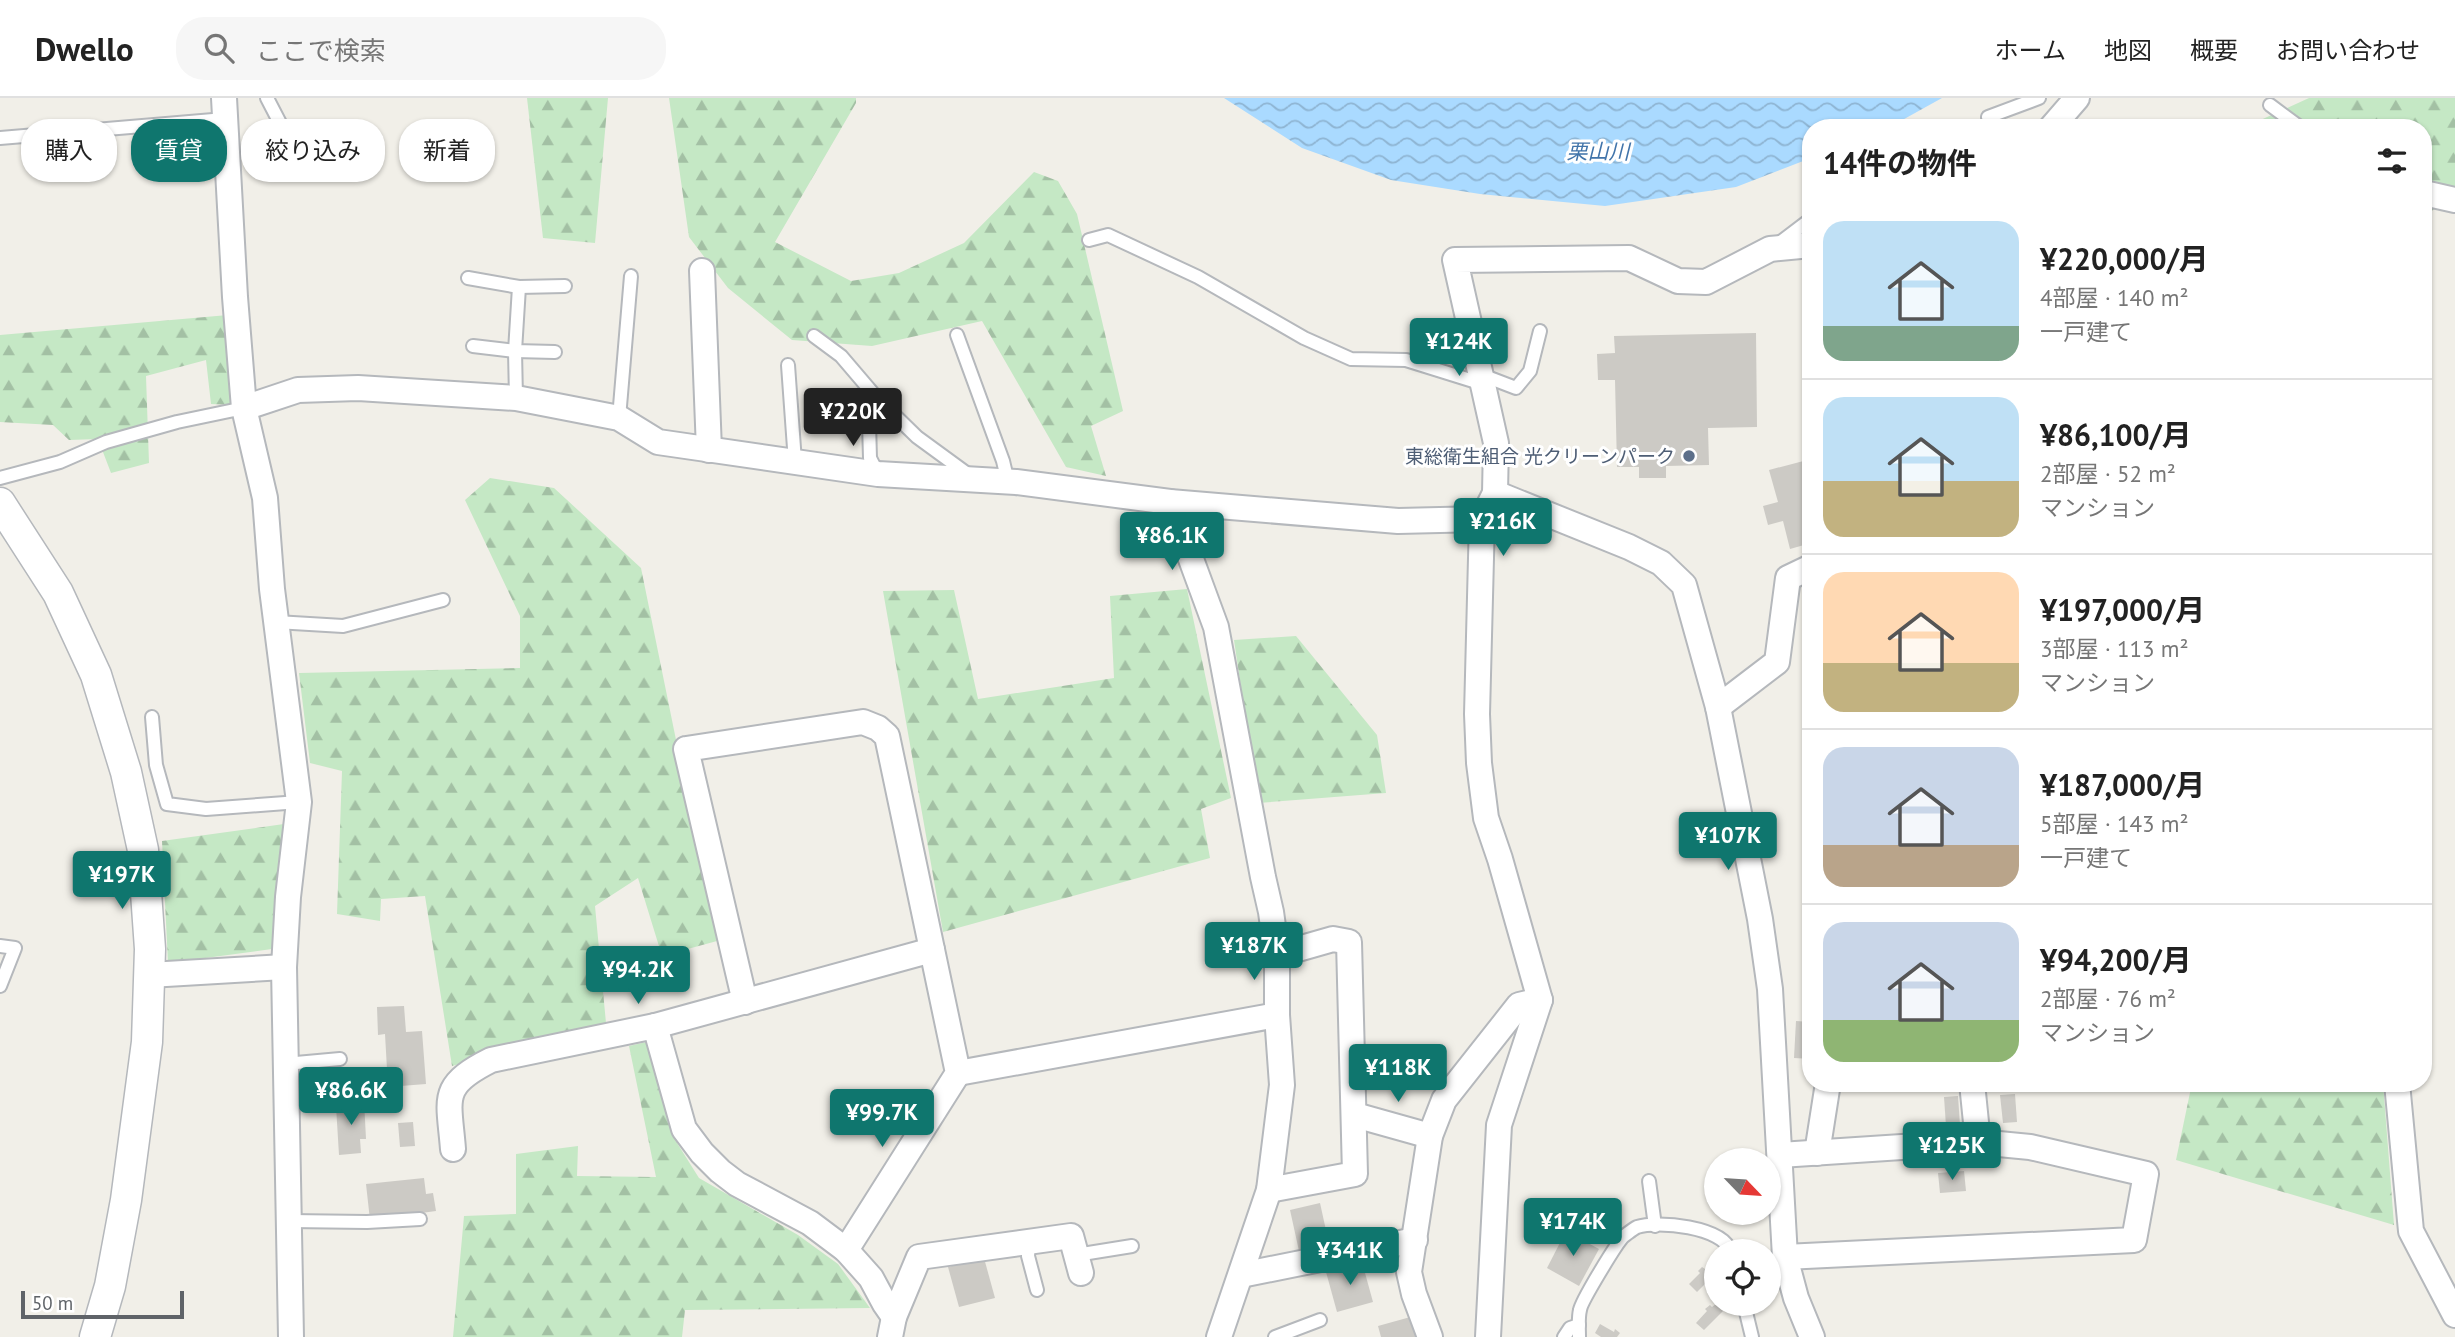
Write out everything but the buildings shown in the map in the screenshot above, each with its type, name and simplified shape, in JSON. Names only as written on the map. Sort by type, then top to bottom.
[{"type":"street","points":[[2059,119],[2077,98]]},
{"type":"street","points":[[224,108],[244,408],[265,498],[276,622],[299,802],[288,897],[284,967],[291,1337]]},
{"type":"street","points":[[2432,195],[2455,200]]},
{"type":"street","points":[[1489,1337],[1499,1125],[1540,1000],[1486,818],[1479,763],[1477,714],[1482,519],[1495,493],[1496,443],[1455,260],[1629,258],[1678,281],[1706,282],[1770,249],[1802,246]]},
{"type":"street","points":[[702,271],[709,450]]},
{"type":"street","points":[[244,408],[298,390],[358,388],[516,398],[619,418],[657,442],[878,474],[1008,482],[1170,502],[1398,521],[1482,519]]},
{"type":"street","points":[[1495,493],[1629,547],[1661,563],[1684,585],[1718,707],[1760,919],[1770,989],[1780,1148]]},
{"type":"street","points":[[1170,502],[1216,627],[1271,912],[1277,956],[1277,1015],[1282,1085],[1269,1190],[1219,1337]]},
{"type":"street","points":[[0,503],[58,593],[96,676],[126,772],[143,850],[150,949],[147,1042],[126,1200],[110,1286],[94,1337]]},
{"type":"street","points":[[1718,707],[1777,662],[1788,578],[1802,571]]},
{"type":"street","points":[[745,1002],[686,749],[863,722],[878,728],[887,736],[958,1073],[846,1250]]},
{"type":"street","points":[[1269,1190],[1355,1174],[1349,942],[1333,939],[1277,956]]},
{"type":"street","points":[[453,1150],[450,1102],[453,1086],[471,1070],[491,1060],[655,1026],[932,950]]},
{"type":"street","points":[[149,975],[284,967]]},
{"type":"street","points":[[1430,1337],[1409,1272],[1430,1136],[1444,1100],[1518,1005],[1540,1000]]},
{"type":"street","points":[[958,1073],[1277,1015]]},
{"type":"street","points":[[655,1026],[684,1129],[702,1153],[737,1184],[810,1223],[846,1250],[871,1278],[885,1304],[892,1327]]},
{"type":"street","points":[[1817,1153],[1827,1092]]},
{"type":"street","points":[[1973,1092],[1978,1142]]},
{"type":"street","points":[[2398,1092],[2411,1231],[2455,1315]]},
{"type":"street","points":[[1355,1115],[1430,1136]]},
{"type":"street","points":[[1782,1156],[1978,1142],[2030,1147],[2146,1174],[2134,1240],[1785,1257]]},
{"type":"street","points":[[1782,1196],[1785,1257],[1796,1298],[1812,1337]]},
{"type":"street","points":[[892,1327],[919,1257],[1071,1236],[1078,1264]]},
{"type":"street","points":[[1241,1275],[1415,1240]]},
{"type":"lane","points":[[267,98],[278,119]]},
{"type":"lane","points":[[1988,117],[2039,98]]},
{"type":"lane","points":[[2270,105],[2289,119]]},
{"type":"lane","points":[[0,138],[224,108]]},
{"type":"lane","points":[[1770,249],[1802,226]]},
{"type":"lane","points":[[1089,240],[1108,235],[1198,276],[1304,338],[1351,359],[1406,360],[1516,387],[1530,371],[1540,331]]},
{"type":"lane","points":[[619,418],[631,276]]},
{"type":"lane","points":[[468,278],[519,287],[565,286]]},
{"type":"lane","points":[[516,398],[515,351],[519,287]]},
{"type":"lane","points":[[957,335],[1003,461],[1008,482]]},
{"type":"lane","points":[[814,336],[841,356],[868,388],[917,437],[978,481]]},
{"type":"lane","points":[[473,346],[555,352]]},
{"type":"lane","points":[[788,365],[795,463]]},
{"type":"lane","points":[[868,388],[870,458],[878,474]]},
{"type":"lane","points":[[0,478],[60,462],[106,442],[177,422],[244,408]]},
{"type":"lane","points":[[276,622],[343,626],[443,600]]},
{"type":"lane","points":[[152,717],[156,765],[167,804],[205,808],[299,802]]},
{"type":"lane","points":[[0,946],[15,948],[0,986]]},
{"type":"lane","points":[[285,1064],[340,1059]]},
{"type":"lane","points":[[1649,1181],[1655,1226]]},
{"type":"lane","points":[[290,1221],[367,1222],[420,1219]]},
{"type":"lane","points":[[1564,1337],[1570,1328],[1579,1331],[1580,1308],[1622,1237],[1637,1227],[1702,1229],[1722,1239]]},
{"type":"lane","points":[[1029,1242],[1028,1256],[1037,1290]]},
{"type":"lane","points":[[1078,1264],[1132,1246]]},
{"type":"lane","points":[[1747,1316],[1752,1337]]},
{"type":"lane","points":[[1275,1337],[1320,1320]]},
{"type":"green space","points":[[527,98],[608,98],[595,243],[543,238]]},
{"type":"green space","points":[[669,98],[856,98],[856,103],[775,242],[851,281],[899,273],[964,243],[1034,172],[1058,181],[1077,214],[1123,411],[1091,426],[1106,476],[1066,467],[982,321],[872,346],[792,340],[728,288],[689,237]]},
{"type":"green space","points":[[2309,98],[2455,98],[2455,190],[2432,211],[2432,119],[2263,119]]},
{"type":"green space","points":[[228,315],[233,405],[211,404],[206,360],[146,376],[149,463],[111,473],[98,439],[69,440],[53,425],[0,422],[0,335]]},
{"type":"green space","points":[[490,478],[554,488],[641,568],[717,941],[662,956],[638,878],[595,906],[606,1023],[452,1066],[425,896],[381,899],[380,921],[337,914],[342,771],[310,763],[299,673],[520,668],[520,616],[465,500]]},
{"type":"green space","points":[[1187,589],[1231,798],[1201,809],[1210,858],[943,932],[883,591],[954,590],[978,699],[1114,678],[1110,596]]},
{"type":"green space","points":[[1296,636],[1377,735],[1386,793],[1258,803],[1234,640]]},
{"type":"green space","points":[[284,824],[272,949],[168,963],[162,841]]},
{"type":"green space","points":[[651,1041],[672,1135],[699,1178],[798,1235],[838,1264],[870,1308],[685,1310],[682,1337],[453,1337],[464,1216],[516,1214],[516,1154],[578,1146],[577,1176],[656,1177],[629,1046]]},
{"type":"green space","points":[[2190,1092],[2384,1092],[2394,1225],[2176,1160]]},
{"type":"water","name":"栗山川","points":[[1224,98],[1942,98],[1904,119],[1802,119],[1802,161],[1736,187],[1605,206],[1480,194],[1391,180],[1302,148]]},
{"type":"place","name":"東総衛生組合 光クリーンパーク","points":[[1689,456]]}]
